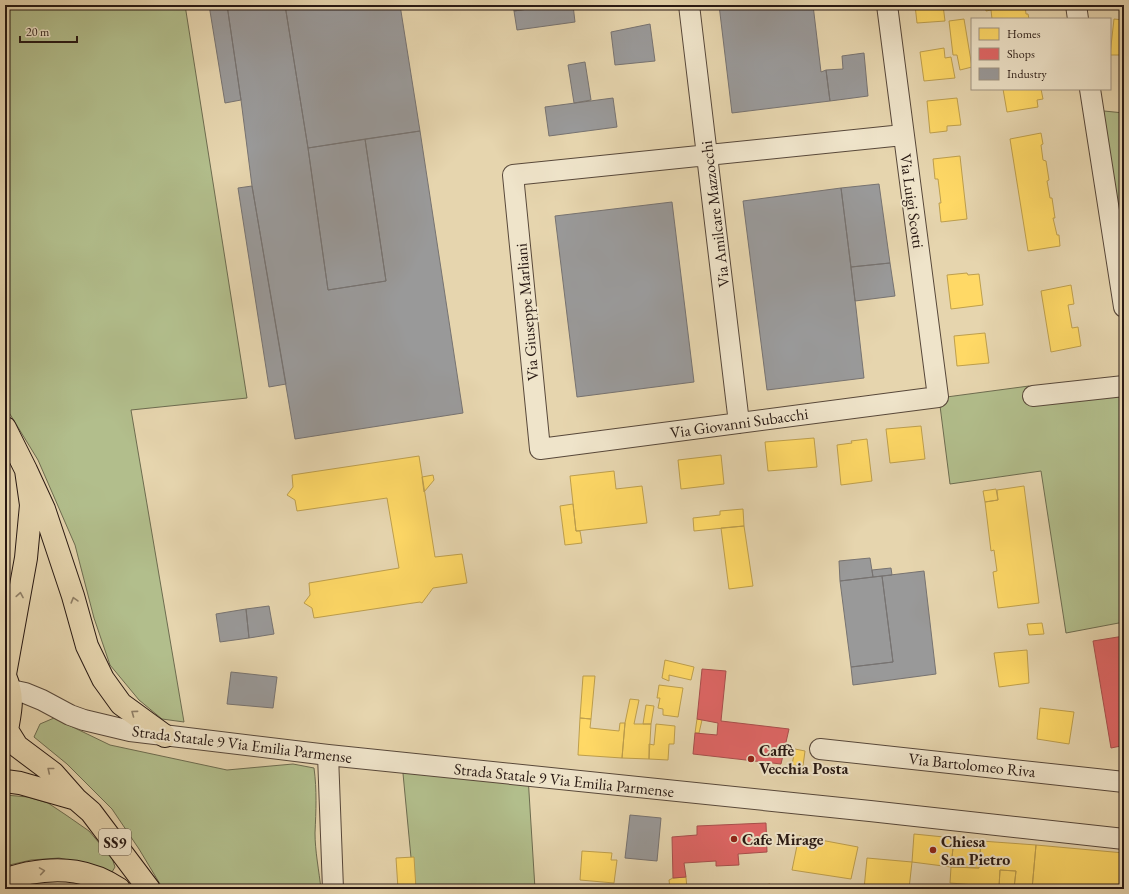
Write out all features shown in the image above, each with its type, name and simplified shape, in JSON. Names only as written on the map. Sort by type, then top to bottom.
[{"type":"main road","points":[[5,428],[44,509],[73,596],[87,646],[103,679],[121,704],[165,736]]},
{"type":"main road","points":[[26,470],[31,505],[26,558],[7,680],[11,711],[6,731],[18,746],[53,772],[76,799]]},
{"type":"main road","points":[[5,781],[20,783],[76,799]]},
{"type":"main road","name":"SS9","points":[[76,799],[92,812],[149,889]]},
{"type":"main road","points":[[5,881],[12,877],[46,870],[74,870],[109,883],[119,889]]},
{"type":"street","name":"Via Amilcare Mazzocchi","points":[[689,5],[708,154],[739,424]]},
{"type":"street","name":"Via Luigi Scotti","points":[[887,5],[938,397]]},
{"type":"street","points":[[1076,5],[1078,18]]},
{"type":"street","points":[[1090,90],[1124,307]]},
{"type":"street","points":[[708,154],[903,135]]},
{"type":"street","name":"Via Giuseppe Marliani","points":[[540,450],[513,175],[708,154]]},
{"type":"street","points":[[1033,396],[1124,386]]},
{"type":"street","name":"Via Giovanni Subacchi","points":[[540,450],[938,397]]},
{"type":"street","name":"Strada Statale 9 Via Emilia Parmense","points":[[7,680],[25,693],[70,715],[84,720],[130,731],[165,736],[328,755],[1124,839]]},
{"type":"street","name":"Via Bartolomeo Riva","points":[[820,748],[1124,782]]},
{"type":"street","points":[[328,755],[333,889]]},
{"type":"green space","points":[[5,5],[185,5],[247,398],[131,410],[184,722],[162,719],[139,700],[110,665],[94,618],[75,545],[38,460],[5,406]]},
{"type":"green space","points":[[1094,110],[1124,113],[1124,317]]},
{"type":"green space","points":[[1029,386],[1029,397],[1124,387],[1124,622],[1066,633],[1041,471],[950,484],[939,398]]},
{"type":"green space","points":[[54,718],[110,745],[227,770],[293,764],[314,768],[316,792],[315,840],[321,889],[163,889],[139,849],[112,809],[67,764],[34,737],[40,724]]},
{"type":"green space","points":[[402,763],[528,776],[535,889],[414,889]]},
{"type":"green space","points":[[5,795],[28,797],[48,803],[89,831],[112,858],[115,867],[112,872],[59,858],[31,860],[5,866]]},
{"type":"building: Homes","points":[[915,5],[943,5],[945,21],[917,23]]},
{"type":"building: Homes","points":[[985,5],[1025,5],[1026,14],[1028,14],[1029,18],[992,18],[991,10],[986,11]]},
{"type":"building: Homes","points":[[964,19],[971,67],[960,70],[957,55],[953,55],[949,21]]},
{"type":"building: Homes","points":[[1114,19],[1124,20],[1124,55],[1111,55]]},
{"type":"building: Homes","points":[[944,48],[945,58],[951,57],[955,78],[924,81],[920,52]]},
{"type":"building: Homes","points":[[1003,90],[1041,90],[1043,99],[1037,100],[1038,107],[1007,112]]},
{"type":"building: Homes","points":[[957,98],[961,125],[947,126],[947,131],[930,133],[927,101]]},
{"type":"building: Homes","points":[[1041,133],[1043,160],[1046,161],[1049,180],[1047,181],[1050,198],[1052,198],[1055,218],[1053,218],[1057,235],[1059,235],[1060,246],[1028,251],[1010,139]]},
{"type":"building: Homes","points":[[960,156],[967,219],[941,222],[939,203],[941,203],[938,179],[935,179],[933,159]]},
{"type":"building: Homes","points":[[967,273],[968,275],[979,274],[983,305],[951,309],[947,275]]},
{"type":"building: Homes","points":[[1071,285],[1074,304],[1068,305],[1072,328],[1078,327],[1081,346],[1051,352],[1041,291]]},
{"type":"building: Homes","points":[[985,333],[989,363],[957,366],[954,336]]},
{"type":"building: Homes","points":[[921,426],[925,459],[890,463],[886,429]]},
{"type":"building: Homes","points":[[814,438],[817,467],[768,471],[765,442]]},
{"type":"building: Homes","points":[[867,439],[872,481],[841,485],[837,445]]},
{"type":"building: Homes","points":[[721,455],[724,484],[681,489],[678,460]]},
{"type":"building: Homes","points":[[419,456],[435,557],[462,554],[467,583],[433,588],[422,603],[420,602],[314,618],[312,608],[304,603],[310,595],[309,583],[399,568],[387,498],[297,511],[295,500],[287,495],[293,487],[292,475]]},
{"type":"building: Homes","points":[[614,471],[616,489],[642,486],[647,523],[576,531],[570,476]]},
{"type":"building: Homes","points":[[433,475],[434,480],[424,492],[422,477]]},
{"type":"building: Homes","points":[[1024,486],[1039,603],[998,608],[993,572],[997,571],[994,550],[991,551],[985,502],[998,500],[997,490]]},
{"type":"building: Homes","points":[[996,489],[998,500],[985,502],[983,491]]},
{"type":"building: Homes","points":[[573,504],[576,531],[580,531],[582,543],[565,545],[560,506]]},
{"type":"building: Homes","points":[[743,509],[744,526],[694,531],[693,518],[720,515],[720,511]]},
{"type":"building: Homes","points":[[744,526],[753,586],[729,589],[721,528]]},
{"type":"building: Homes","points":[[1042,623],[1044,634],[1029,635],[1027,624]]},
{"type":"building: Homes","points":[[1027,650],[1029,683],[999,687],[994,653]]},
{"type":"building: Homes","points":[[665,660],[694,667],[691,680],[669,675],[669,681],[662,678]]},
{"type":"building: Homes","points":[[583,676],[595,676],[591,719],[580,718]]},
{"type":"building: Homes","points":[[659,685],[683,688],[678,717],[663,715],[663,709],[658,708],[660,698],[657,698]]},
{"type":"building: Homes","points":[[630,699],[639,700],[634,724],[651,724],[649,759],[622,758],[625,723]]},
{"type":"building: Homes","points":[[646,705],[654,706],[651,724],[643,724]]},
{"type":"building: Homes","points":[[1040,708],[1074,712],[1069,744],[1037,739]]},
{"type":"building: Homes","points":[[580,718],[591,719],[590,728],[619,731],[620,723],[625,723],[622,758],[578,755]]},
{"type":"building: Homes","points":[[697,719],[702,720],[699,733],[695,733]]},
{"type":"building: Homes","points":[[656,724],[675,726],[674,744],[669,744],[668,760],[649,759],[649,744],[654,745]]},
{"type":"building: Homes","points":[[795,749],[805,751],[803,766],[792,765]]},
{"type":"building: Homes","name":"Chiesa San Pietro","points":[[914,834],[954,838],[951,867],[912,862]]},
{"type":"building: Homes","points":[[799,836],[858,847],[851,879],[792,870]]},
{"type":"building: Homes","points":[[954,838],[981,841],[979,868],[951,867]]},
{"type":"building: Homes","points":[[981,841],[1036,845],[1032,889],[1014,888],[1016,871],[1000,870],[999,887],[950,883],[951,867],[979,868]]},
{"type":"building: Homes","points":[[1036,845],[1124,853],[1124,889],[1032,889]]},
{"type":"building: Homes","points":[[582,851],[612,853],[611,860],[617,860],[614,883],[580,880]]},
{"type":"building: Homes","points":[[414,857],[416,889],[398,889],[396,858]]},
{"type":"building: Homes","points":[[867,858],[912,862],[909,889],[864,889]]},
{"type":"building: Homes","points":[[1000,870],[1016,871],[1014,888],[999,887]]},
{"type":"building: Homes","points":[[686,877],[687,889],[670,889],[669,880],[673,878]]},
{"type":"building: Homes","points":[[770,884],[770,889],[752,889],[752,887]]},
{"type":"building: Shops","points":[[1124,636],[1124,749],[1121,749],[1121,746],[1111,748],[1093,641]]},
{"type":"building: Shops","points":[[702,669],[726,671],[721,721],[789,729],[781,764],[693,754],[695,733],[717,735],[718,723],[697,719]]},
{"type":"building: Shops","points":[[766,823],[767,852],[738,854],[739,865],[716,866],[716,861],[684,863],[686,877],[673,878],[672,837],[697,835],[697,826]]},
{"type":"building: Industry","points":[[209,5],[227,5],[241,100],[225,103]]},
{"type":"building: Industry","points":[[227,5],[285,5],[308,148],[328,290],[386,281],[365,139],[420,131],[463,413],[295,439],[252,186]]},
{"type":"building: Industry","points":[[285,5],[400,5],[420,131],[308,148]]},
{"type":"building: Industry","points":[[513,5],[556,5],[514,11]]},
{"type":"building: Industry","points":[[556,5],[573,5],[575,22],[517,30],[514,11]]},
{"type":"building: Industry","points":[[719,5],[813,5],[821,72],[826,70],[830,101],[732,113]]},
{"type":"building: Industry","points":[[650,24],[655,61],[615,65],[611,32]]},
{"type":"building: Industry","points":[[864,53],[868,96],[830,101],[826,70],[843,69],[842,56]]},
{"type":"building: Industry","points":[[585,62],[591,100],[574,103],[568,65]]},
{"type":"building: Industry","points":[[613,98],[617,127],[549,136],[545,107]]},
{"type":"building: Industry","points":[[365,139],[386,281],[328,290],[308,148]]},
{"type":"building: Industry","points":[[879,184],[890,263],[851,267],[841,188]]},
{"type":"building: Industry","points":[[252,186],[286,384],[269,387],[238,188]]},
{"type":"building: Industry","points":[[841,188],[864,378],[767,390],[743,201]]},
{"type":"building: Industry","points":[[672,202],[694,382],[577,397],[555,216]]},
{"type":"building: Industry","points":[[890,263],[895,296],[855,301],[851,267]]},
{"type":"building: Industry","points":[[870,558],[873,577],[840,581],[839,561]]},
{"type":"building: Industry","points":[[891,568],[892,575],[873,577],[872,570]]},
{"type":"building: Industry","points":[[924,571],[936,674],[853,685],[851,667],[893,662],[882,576]]},
{"type":"building: Industry","points":[[882,576],[893,662],[851,667],[840,581]]},
{"type":"building: Industry","points":[[269,606],[274,634],[249,638],[246,609]]},
{"type":"building: Industry","points":[[246,609],[249,638],[220,642],[216,614]]},
{"type":"building: Industry","points":[[231,672],[277,677],[273,708],[227,704]]},
{"type":"building: Industry","points":[[630,815],[661,818],[657,861],[625,858]]},
{"type":"place","name":"Caffè Vecchia Posta","points":[[751,759]]},
{"type":"place","name":"Cafe Mirage","points":[[734,839]]},
{"type":"place","name":"Chiesa San Pietro","points":[[933,850]]}]
